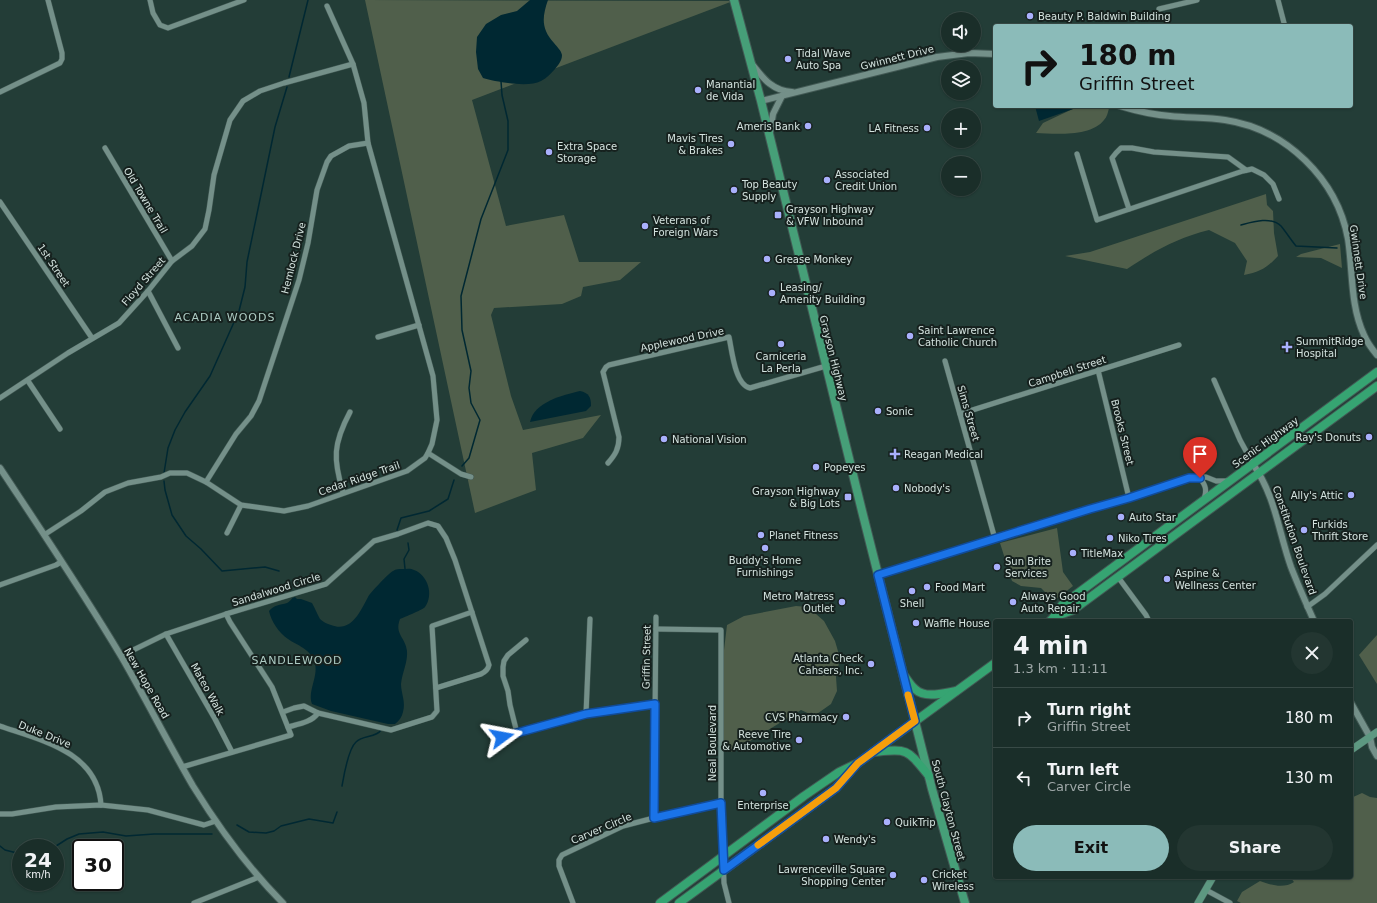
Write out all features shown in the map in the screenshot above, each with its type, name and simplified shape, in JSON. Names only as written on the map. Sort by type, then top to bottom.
[{"type":"highway","name":"Scenic Highway","points":[[1052,619],[1062,605],[1377,372]]},
{"type":"highway","name":"Scenic Highway","points":[[1052,619],[1073,610],[1377,386]]},
{"type":"highway","points":[[1111,568],[1118,577]]},
{"type":"highway","points":[[679,903],[836,788],[858,763],[872,752],[993,664]]},
{"type":"highway","points":[[903,674],[916,690],[923,694],[957,691]]},
{"type":"highway","points":[[872,752],[897,750],[906,752],[912,755],[929,776]]},
{"type":"highway","points":[[660,903],[822,784],[839,772],[858,763]]},
{"type":"main road","name":"Grayson Highway","points":[[734,0],[761,102],[915,721]]},
{"type":"main road","name":"South Clayton Street","points":[[915,721],[945,838],[965,903]]},
{"type":"main road","points":[[1353,749],[1377,732]]},
{"type":"main road","points":[[1198,903],[1213,879]]},
{"type":"street","points":[[0,92],[60,63],[62,53],[48,0]]},
{"type":"street","points":[[150,0],[153,13],[160,25],[168,28],[244,0]]},
{"type":"street","points":[[1159,9],[1197,0]]},
{"type":"street","points":[[1278,0],[1284,23]]},
{"type":"street","name":"Cedar Ridge Trail","points":[[44,535],[105,492],[128,483],[161,477],[170,473],[187,473],[206,482],[241,505],[284,511],[308,506],[343,492],[408,471],[425,458],[428,453],[437,420],[433,376],[368,144],[364,103],[353,64],[327,6]]},
{"type":"street","name":"Gwinnett Drive","points":[[761,102],[937,57],[969,53],[993,54]]},
{"type":"street","name":"Floyd Street","points":[[0,398],[28,381],[68,353],[119,323],[148,291],[172,261],[192,246],[205,229],[214,175],[230,120],[243,101],[260,91],[353,64]]},
{"type":"street","points":[[751,64],[764,80],[774,88],[782,92],[799,92]]},
{"type":"street","points":[[769,136],[774,114],[782,96]]},
{"type":"street","name":"Gwinnett Drive","points":[[1128,108],[1155,115],[1214,118],[1237,122],[1272,135],[1286,144],[1305,160],[1315,170],[1326,185],[1335,201],[1342,219],[1348,239],[1358,320],[1364,335],[1377,355]]},
{"type":"street","name":"Hemlock Drive","points":[[206,482],[236,434],[251,416],[259,401],[299,280],[308,243],[317,190],[326,162],[331,156],[349,146],[368,144]]},
{"type":"street","name":"Old Towne Trail","points":[[106,148],[172,261]]},
{"type":"street","points":[[1129,209],[1112,158],[1122,148],[1132,148],[1154,152],[1228,157],[1246,170]]},
{"type":"street","points":[[1077,154],[1097,220],[1252,169],[1264,175],[1274,184],[1279,199]]},
{"type":"street","name":"1st Street","points":[[0,202],[92,338]]},
{"type":"street","points":[[148,291],[178,348]]},
{"type":"street","points":[[378,337],[419,325]]},
{"type":"street","name":"Applewood Drive","points":[[608,463],[615,455],[619,446],[619,437],[603,372],[609,365],[729,337],[739,378],[747,387],[750,388],[826,366]]},
{"type":"street","name":"Campbell Street","points":[[960,414],[1179,344]]},
{"type":"street","name":"Sims Street","points":[[945,361],[994,539]]},
{"type":"street","name":"Brooks Street","points":[[1098,370],[1129,498]]},
{"type":"street","name":"Constitution Boulevard","points":[[1214,380],[1240,440],[1259,473],[1275,508],[1291,566],[1313,619]]},
{"type":"street","points":[[28,381],[60,429]]},
{"type":"street","points":[[343,492],[337,470],[336,455],[339,436],[350,412]]},
{"type":"street","points":[[428,453],[461,474],[471,477]]},
{"type":"street","name":"New Hope Road","points":[[0,468],[121,656],[182,767],[216,821],[259,877],[283,903]]},
{"type":"street","points":[[878,575],[1129,498],[1189,478],[1206,477],[1216,481],[1229,481]]},
{"type":"street","points":[[1200,478],[1206,491],[1204,500]]},
{"type":"street","points":[[228,533],[241,505]]},
{"type":"street","name":"Sandalwood Circle","points":[[121,656],[166,634],[326,584],[374,541],[428,523],[438,526],[446,538],[488,661],[488,669],[481,674],[436,688]]},
{"type":"street","points":[[1307,606],[1326,594],[1377,545]]},
{"type":"street","points":[[0,585],[61,562]]},
{"type":"street","points":[[1118,577],[1148,619]]},
{"type":"street","points":[[282,712],[304,706],[318,713],[391,730],[432,717],[437,711],[432,626],[472,612]]},
{"type":"street","points":[[182,767],[291,735],[282,712],[264,675],[226,614]]},
{"type":"street","points":[[586,714],[590,618]]},
{"type":"street","name":"Griffin Street","points":[[654,818],[656,618]]},
{"type":"street","name":"Neal Boulevard","points":[[656,629],[721,630],[721,803],[724,883],[729,903]]},
{"type":"street","name":"Mateo Walk","points":[[166,634],[215,719],[232,752]]},
{"type":"street","points":[[517,733],[508,691],[503,676],[503,667],[504,661],[508,655],[526,640]]},
{"type":"street","points":[[502,737],[586,714],[655,704]]},
{"type":"street","points":[[1353,707],[1370,737],[1372,747],[1377,756]]},
{"type":"street","points":[[288,727],[309,721],[315,718],[318,713]]},
{"type":"street","name":"Duke Drive","points":[[0,726],[52,744],[76,757],[91,776],[100,797],[101,805]]},
{"type":"street","points":[[1370,737],[1377,742]]},
{"type":"street","name":"Carver Circle","points":[[573,903],[559,866],[559,860],[562,855],[623,826],[721,803]]},
{"type":"street","points":[[0,814],[12,814],[56,807],[101,805],[148,810],[204,825],[216,821]]},
{"type":"street","points":[[194,903],[259,877]]},
{"type":"street","points":[[1206,890],[1230,903]]},
{"type":"green space","points":[[365,0],[733,1],[472,100],[506,226],[564,215],[579,262],[641,262],[620,280],[583,287],[581,296],[562,304],[494,308],[491,315],[511,396],[523,430],[601,415],[583,438],[532,453],[536,490],[475,513]]},
{"type":"green space","points":[[1075,108],[1109,108],[1107,116],[1104,120],[1091,129],[1082,132],[1053,134],[1036,133],[1043,123]]},
{"type":"green space","points":[[1266,194],[1267,205],[1273,211],[1274,233],[1278,256],[1263,269],[1255,272],[1244,275],[1247,261],[1235,243],[1209,230],[1186,237],[1166,246],[1127,269],[1065,256],[1090,252]]},
{"type":"green space","points":[[1340,244],[1342,268],[1321,258],[1296,257],[1301,254]]},
{"type":"green space","points":[[1057,528],[1063,572],[1073,586],[1054,601],[1041,588],[1021,586],[1012,581],[1000,543]]},
{"type":"green space","points":[[796,606],[808,607],[824,621],[835,641],[840,658],[836,677],[837,691],[831,704],[814,716],[801,710],[732,752],[724,746],[724,650],[727,625],[744,616]]},
{"type":"green space","points":[[1377,635],[1377,684],[1359,655]]},
{"type":"green space","points":[[1362,793],[1370,797],[1377,798],[1377,903],[1241,903],[1237,901],[1242,892],[1260,881],[1281,886],[1294,882],[1292,879],[1353,879],[1353,797]]},
{"type":"water","points":[[530,0],[548,0],[544,23],[547,33],[562,55],[560,63],[547,77],[535,83],[512,84],[483,78],[478,69],[476,52],[477,37],[486,24],[501,15],[517,11]]},
{"type":"water","points":[[1036,108],[1076,108],[1039,121]]},
{"type":"water","points":[[580,391],[586,393],[591,400],[591,406],[586,411],[530,422],[537,409],[543,404],[558,397]]},
{"type":"water","points":[[411,569],[423,576],[428,586],[429,597],[425,607],[400,619],[398,628],[405,643],[407,655],[401,684],[404,708],[400,719],[395,724],[388,724],[331,711],[312,704],[311,693],[316,672],[314,661],[306,650],[282,634],[274,623],[269,611],[275,606],[287,603],[295,597],[297,599],[312,603],[320,619],[324,622],[338,627],[344,626],[354,620],[362,609],[369,595],[394,570]]},
{"type":"waterway","points":[[289,77],[308,0]]},
{"type":"waterway","points":[[462,466],[469,458],[480,420],[471,403],[469,388],[471,371],[462,330],[461,296],[481,219],[508,150],[508,121],[502,95],[501,81]]},
{"type":"waterway","points":[[164,473],[168,448],[175,430],[185,412],[210,376],[239,311],[245,287],[247,262],[275,127],[287,87]]},
{"type":"waterway","points":[[1241,225],[1250,222],[1267,220],[1272,221],[1281,226],[1296,246],[1337,248]]},
{"type":"waterway","points":[[397,530],[401,518],[429,511],[448,499],[454,480]]},
{"type":"waterway","points":[[164,481],[172,515],[186,536],[222,571],[265,567],[279,571]]},
{"type":"waterway","points":[[405,569],[404,559],[409,550],[408,543]]},
{"type":"waterway","points":[[342,786],[347,762],[353,745],[362,738],[379,733],[381,730]]},
{"type":"waterway","points":[[237,825],[249,832],[266,833],[274,831],[281,826],[309,819],[333,823],[337,812]]},
{"type":"waterway","points":[[64,841],[79,834],[103,832],[126,836],[154,834],[212,834]]},
{"type":"waterway","points":[[0,846],[5,850],[12,852]]},
{"type":"slow traffic","points":[[758,845],[836,788],[858,763],[915,721],[908,695]]},
{"type":"place","name":"Beauty P. Baldwin Building","points":[[1030,16]]},
{"type":"place","name":"Tidal Wave Auto Spa","points":[[788,59]]},
{"type":"place","name":"Manantial de Vida","points":[[698,90]]},
{"type":"place","name":"Ameris Bank","points":[[808,126]]},
{"type":"place","name":"LA Fitness","points":[[927,128]]},
{"type":"place","name":"Mavis Tires & Brakes","points":[[731,144]]},
{"type":"place","name":"Extra Space Storage","points":[[549,152]]},
{"type":"place","name":"Associated Credit Union","points":[[827,180]]},
{"type":"place","name":"Top Beauty Supply","points":[[734,190]]},
{"type":"place","name":"Grayson Highway & VFW Inbound","points":[[778,215]]},
{"type":"place","name":"Veterans of Foreign Wars","points":[[645,226]]},
{"type":"place","name":"Grease Monkey","points":[[767,259]]},
{"type":"place","name":"Leasing/ Amenity Building","points":[[772,293]]},
{"type":"place","name":"Saint Lawrence Catholic Church","points":[[910,336]]},
{"type":"place","name":"Carniceria La Perla","points":[[781,344]]},
{"type":"place","name":"SummitRidge Hospital","points":[[1287,347]]},
{"type":"place","name":"Sonic","points":[[878,411]]},
{"type":"place","name":"Ray's Donuts","points":[[1369,437]]},
{"type":"place","name":"National Vision","points":[[664,439]]},
{"type":"place","name":"Reagan Medical","points":[[895,454]]},
{"type":"place","name":"Popeyes","points":[[816,467]]},
{"type":"place","name":"Nobody's","points":[[896,488]]},
{"type":"place","name":"Ally's Attic","points":[[1351,495]]},
{"type":"place","name":"Grayson Highway & Big Lots","points":[[848,497]]},
{"type":"place","name":"Auto Star","points":[[1121,517]]},
{"type":"place","name":"Furkids Thrift Store","points":[[1304,530]]},
{"type":"place","name":"Planet Fitness","points":[[761,535]]},
{"type":"place","name":"Niko Tires","points":[[1110,538]]},
{"type":"place","name":"Buddy's Home Furnishings","points":[[765,548]]},
{"type":"place","name":"TitleMax","points":[[1073,553]]},
{"type":"place","name":"Sun Brite Services","points":[[997,567]]},
{"type":"place","name":"Aspine & Wellness Center","points":[[1167,579]]},
{"type":"place","name":"Food Mart","points":[[927,587]]},
{"type":"place","name":"Shell","points":[[912,591]]},
{"type":"place","name":"Metro Matress Outlet","points":[[842,602]]},
{"type":"place","name":"Always Good Auto Repair","points":[[1013,602]]},
{"type":"place","name":"Waffle House","points":[[916,623]]},
{"type":"place","name":"Atlanta Check Cahsers, Inc.","points":[[871,664]]},
{"type":"place","name":"CVS Pharmacy","points":[[846,717]]},
{"type":"place","name":"Reeve Tire & Automotive","points":[[799,740]]},
{"type":"place","name":"Enterprise","points":[[763,793]]},
{"type":"place","name":"QuikTrip","points":[[887,822]]},
{"type":"place","name":"Wendy's","points":[[826,839]]},
{"type":"place","name":"Lawrenceville Square Shopping Center","points":[[893,875]]},
{"type":"place","name":"Cricket Wireless","points":[[924,880]]},
{"type":"district","name":"ACADIA WOODS","points":[[225,317]]},
{"type":"district","name":"SANDLEWOOD","points":[[297,660]]},
{"type":"route","points":[[502,737],[586,714],[655,704],[654,818],[721,803],[724,870],[836,788],[858,763],[915,721],[878,575],[1129,498],[1189,478],[1200,478]]}]
